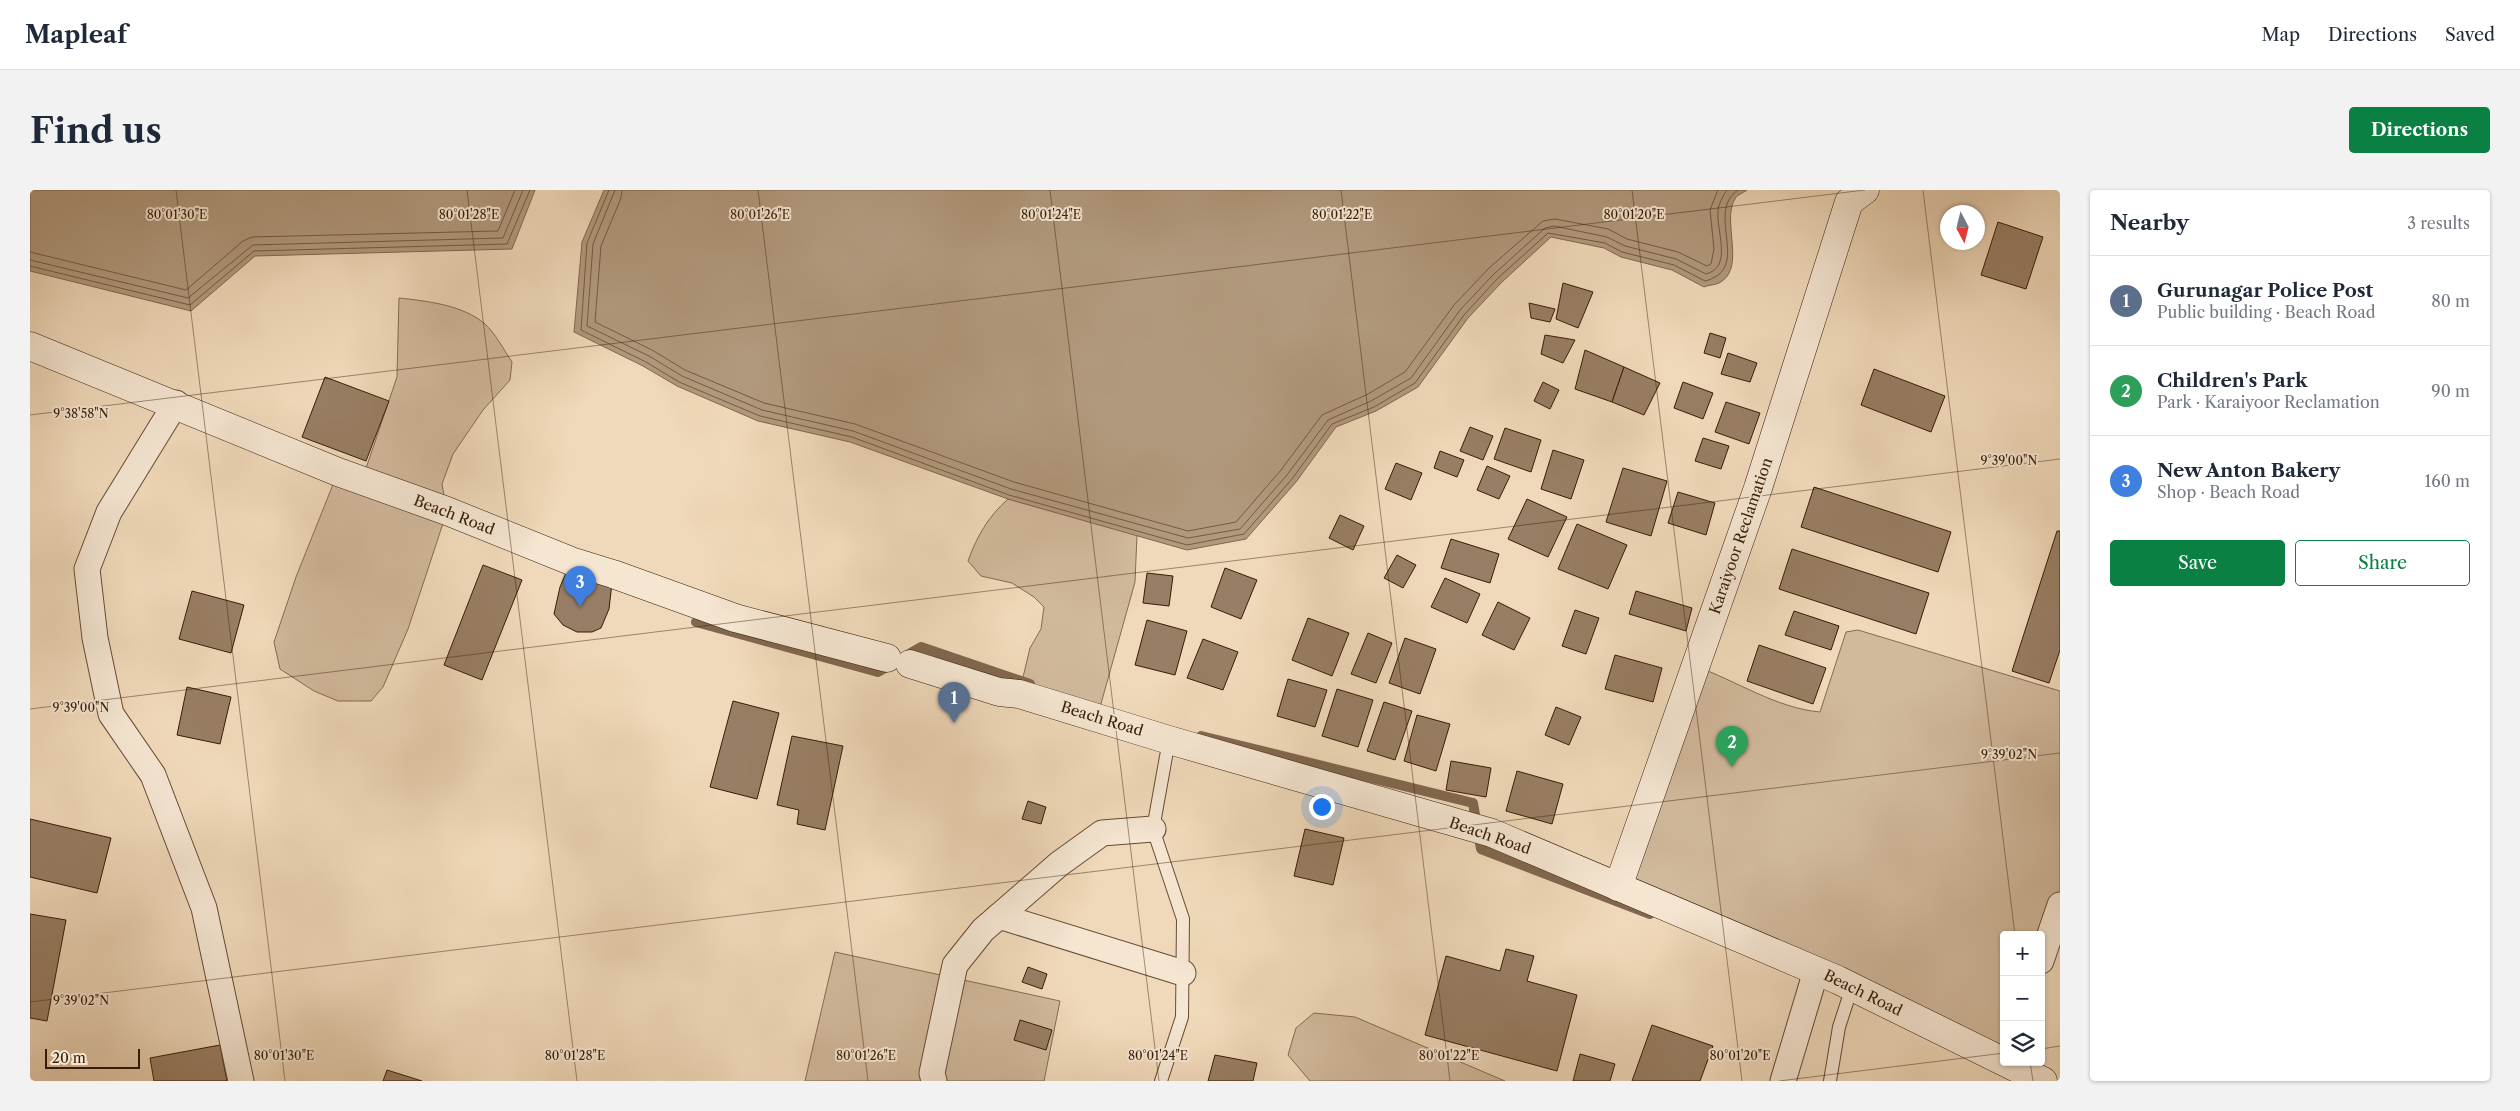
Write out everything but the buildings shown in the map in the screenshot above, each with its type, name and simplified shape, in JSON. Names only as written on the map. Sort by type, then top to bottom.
[{"type":"main road","name":"Karaiyoor Reclamation","points":[[1618,887],[1758,488],[1849,202],[1865,190]]},
{"type":"main road","name":"Beach Road","points":[[30,346],[176,404],[338,472],[447,511],[571,561],[613,574],[735,618],[898,661],[999,692],[1019,694],[1169,740],[1492,833],[1852,987],[2000,1060]]},
{"type":"main road","name":"Beach Road","points":[[2013,1066],[2043,1081]]},
{"type":"street","points":[[176,404],[109,512],[87,569],[95,638],[111,714],[153,775],[204,908],[241,1081]]},
{"type":"street","points":[[934,1081],[932,1073],[955,966],[983,930],[1059,864],[1102,833],[1154,829]]},
{"type":"street","points":[[2045,949],[2060,905]]},
{"type":"street","points":[[1000,916],[1183,974]]},
{"type":"street","points":[[1783,1081],[1816,971]]},
{"type":"lane","points":[[1161,1081],[1182,1017],[1183,919],[1154,829],[1169,740]]},
{"type":"lane","points":[[1830,1081],[1839,1027],[1852,987]]},
{"type":"shaded area","points":[[399,298],[456,308],[485,324],[512,362],[510,380],[483,410],[453,454],[442,484],[447,511],[408,629],[383,687],[371,701],[338,701],[314,691],[280,669],[274,642],[296,577],[338,472],[362,480],[397,377]]},
{"type":"shaded area","points":[[1008,499],[1137,535],[1135,582],[1097,718],[1019,694],[1030,648],[1041,629],[1044,607],[1034,597],[1012,583],[981,576],[968,561],[984,527]]},
{"type":"shaded area","points":[[1858,630],[2060,691],[2060,905],[2044,931],[2000,931],[2000,1060],[1618,887],[1695,666],[1772,700],[1820,712],[1846,632]]},
{"type":"shaded area","points":[[835,952],[1060,1001],[1044,1081],[805,1081]]},
{"type":"shaded area","points":[[1314,1013],[1355,1017],[1505,1081],[1310,1081],[1288,1055],[1296,1028]]},
{"type":"water","points":[[30,190],[535,190],[512,249],[255,256],[191,311],[30,271]]},
{"type":"water","points":[[604,190],[1747,190],[1736,198],[1731,208],[1733,256],[1731,267],[1727,276],[1719,283],[1704,287],[1672,270],[1621,257],[1604,248],[1551,237],[1502,282],[1468,318],[1418,387],[1376,411],[1336,427],[1296,482],[1246,539],[1187,550],[1008,499],[850,442],[758,421],[677,386],[643,366],[574,332],[582,242]]},
{"type":"waterway","points":[[696,622],[878,672],[921,647],[1030,684]]},
{"type":"waterway","points":[[1201,736],[1473,803],[1481,849],[1650,914]]},
{"type":"place","name":"New Anton Bakery","points":[[580,607]]},
{"type":"place","name":"Gurunagar Police Post","points":[[954,723]]},
{"type":"place","name":"Children's Park","points":[[1732,767]]}]
